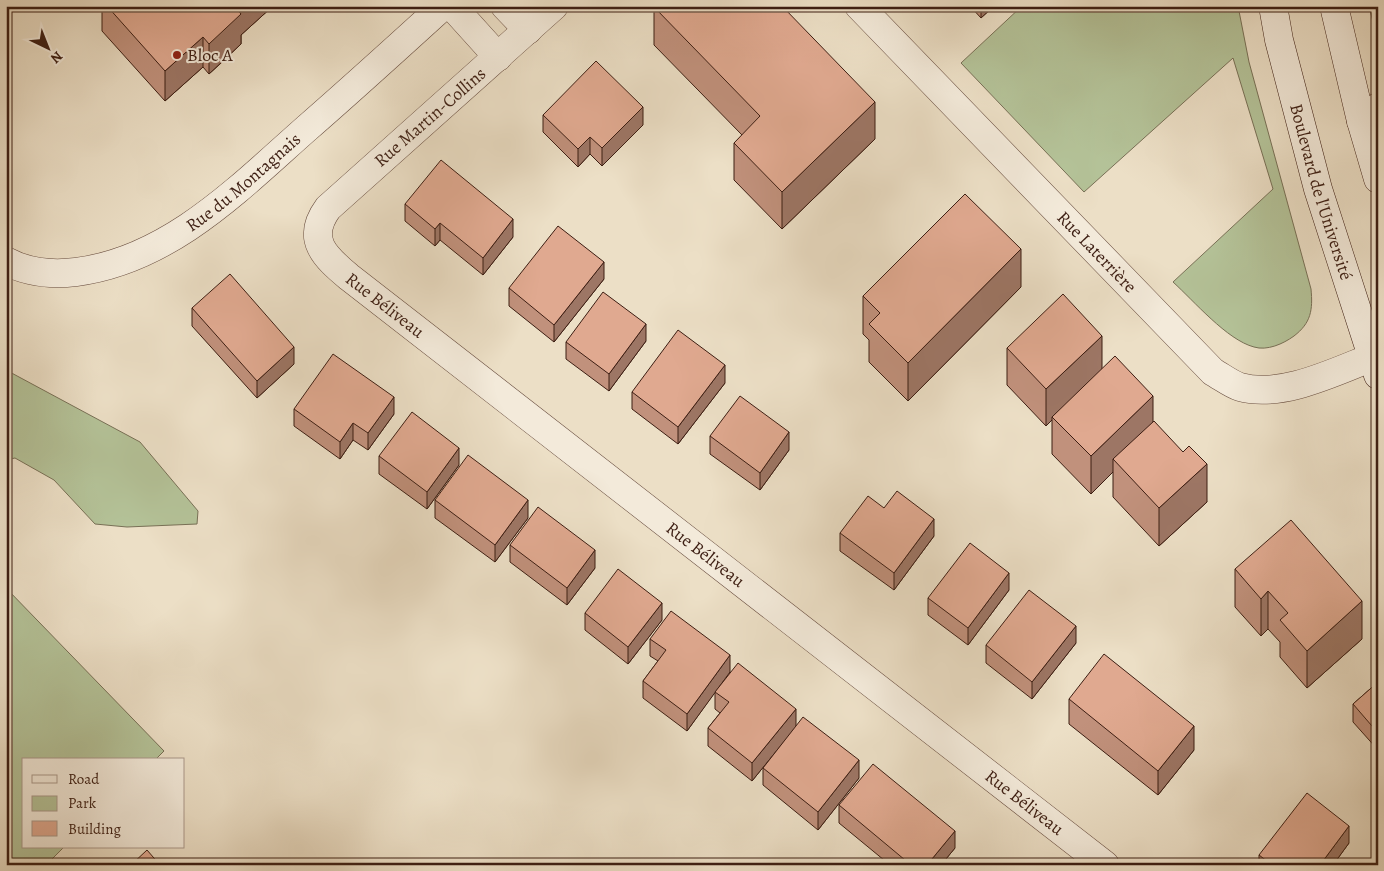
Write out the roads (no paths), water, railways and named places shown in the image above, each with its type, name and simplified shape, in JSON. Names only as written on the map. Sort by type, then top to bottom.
[{"type":"street","name":"Rue du Montagnais","points":[[6,260],[30,271],[42,274],[84,271],[127,259],[172,237],[220,205],[443,6]]},
{"type":"street","points":[[452,6],[498,57]]},
{"type":"street","points":[[505,6],[528,30]]},
{"type":"street","name":"Rue Martin-Collins","points":[[317,235],[324,214],[338,198],[554,6]]},
{"type":"street","name":"Rue Laterrière","points":[[859,6],[1213,372],[1238,387],[1259,390],[1292,386],[1376,362]]},
{"type":"street","name":"Boulevard de l'Université","points":[[1273,6],[1279,40],[1318,189],[1376,362]]},
{"type":"street","points":[[1334,6],[1369,114],[1378,179]]},
{"type":"street","name":"Rue Béliveau","points":[[317,235],[320,248],[330,261],[349,277],[1105,865]]},
{"type":"place","name":"Bloc A","points":[[177,55]]}]
